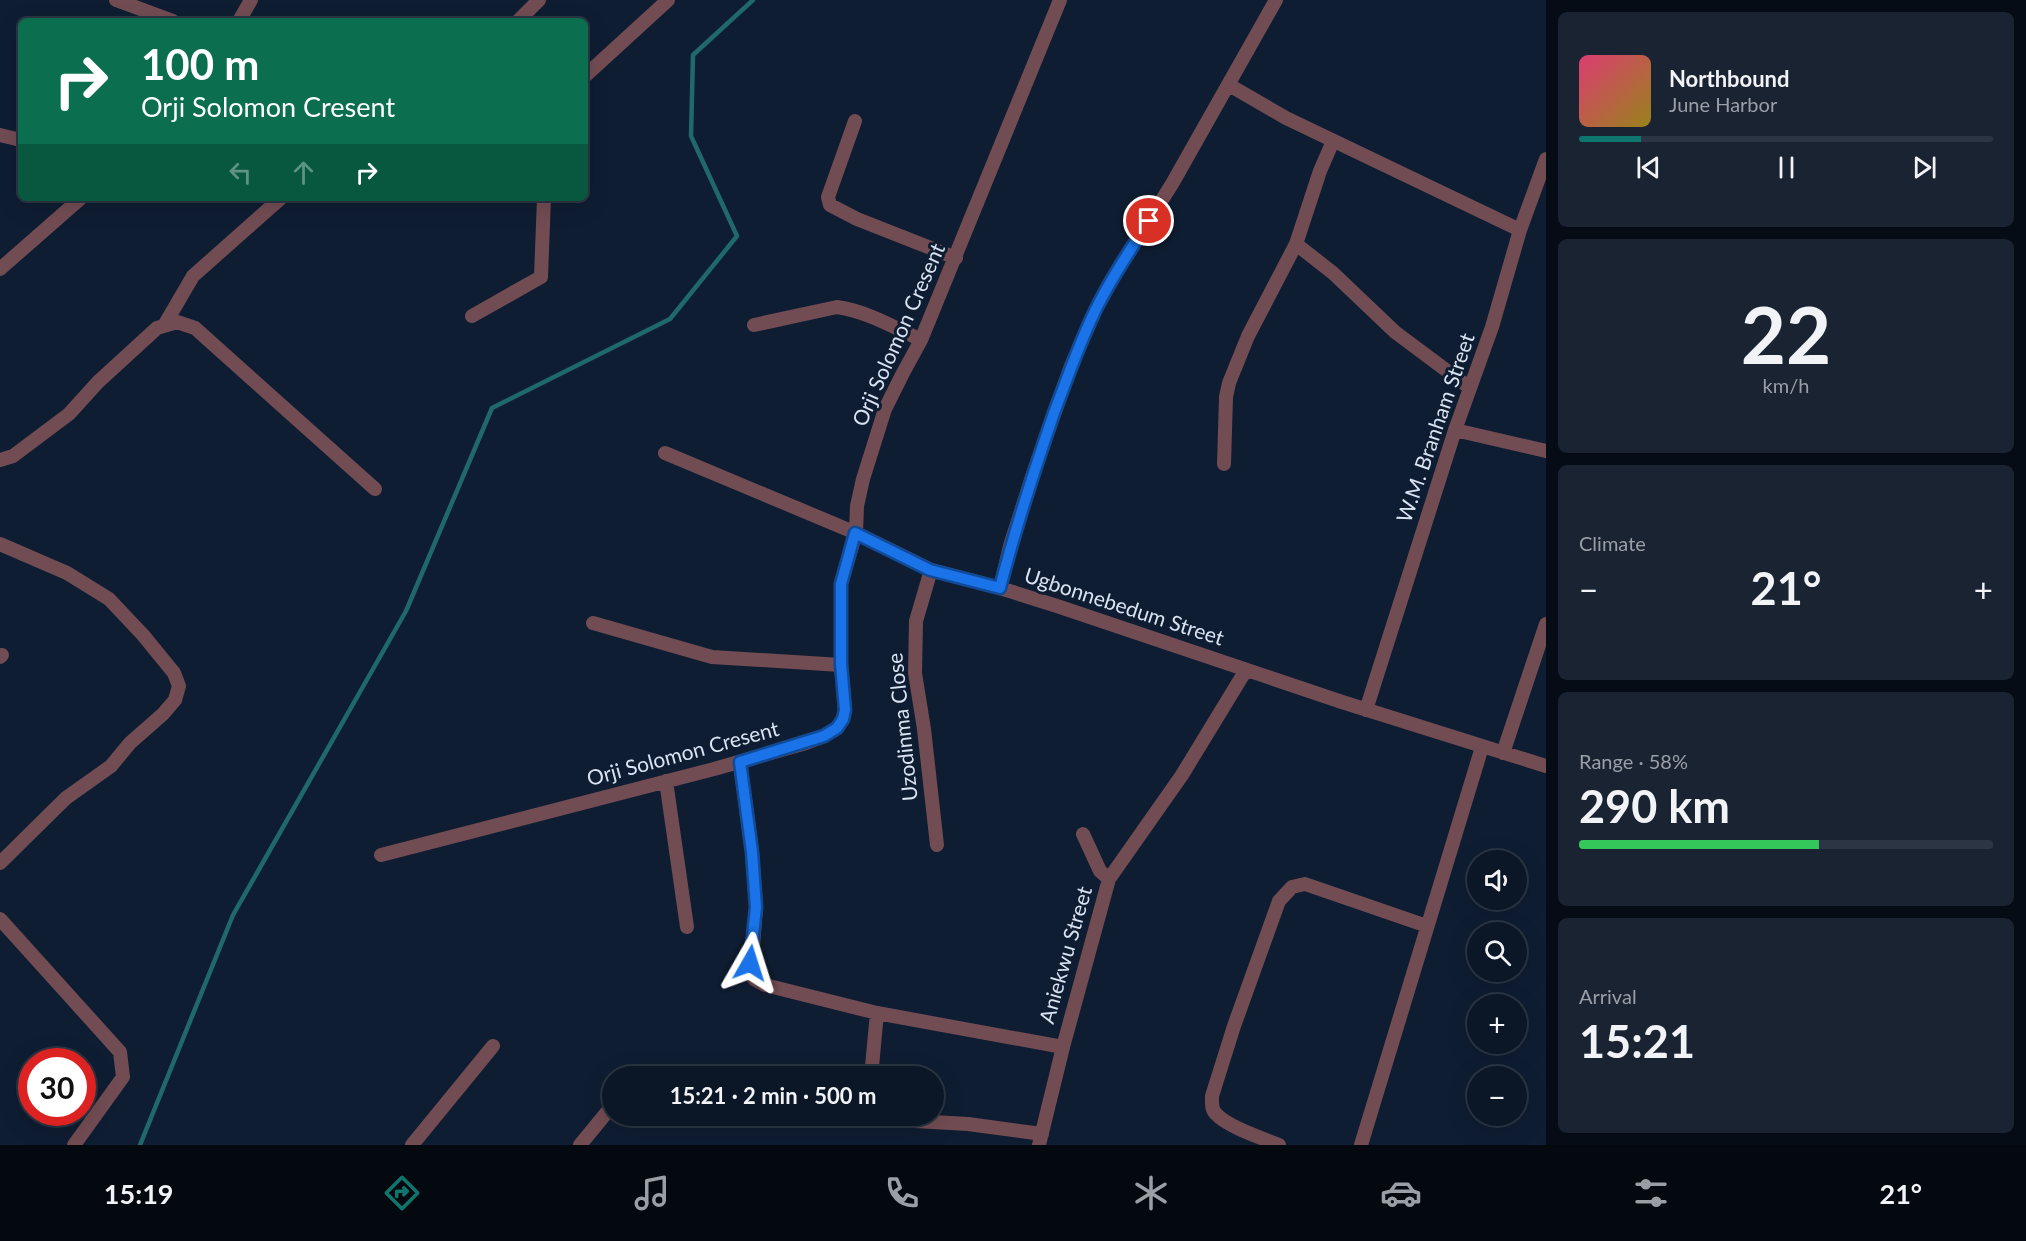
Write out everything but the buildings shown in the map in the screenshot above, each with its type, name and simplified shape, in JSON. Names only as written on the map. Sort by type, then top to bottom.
[{"type":"street","points":[[116,0],[165,18]]},
{"type":"street","points":[[241,18],[250,0]]},
{"type":"street","points":[[521,18],[539,0]]},
{"type":"street","points":[[588,73],[668,0]]},
{"type":"street","name":"Orji Solomon Cresent","points":[[381,855],[740,762],[806,743],[837,728],[843,719],[845,710],[841,664],[841,584],[855,533],[857,506],[863,479],[885,409],[921,340],[1060,0]]},
{"type":"street","points":[[1000,588],[1010,546],[1033,474],[1071,366],[1095,311],[1172,183],[1276,0]]},
{"type":"street","points":[[1229,85],[1286,118],[1520,230]]},
{"type":"street","points":[[855,121],[828,197],[830,205],[857,219],[956,258]]},
{"type":"street","points":[[0,135],[18,139]]},
{"type":"street","points":[[1224,464],[1226,397],[1229,383],[1248,336],[1296,244],[1320,171],[1333,141]]},
{"type":"street","name":"W.M. Branham Street","points":[[1366,710],[1455,430],[1492,327],[1520,230],[1546,159]]},
{"type":"street","points":[[0,269],[78,201]]},
{"type":"street","points":[[165,324],[192,276],[278,201]]},
{"type":"street","points":[[472,316],[541,277],[544,201]]},
{"type":"street","points":[[1296,244],[1333,273],[1395,332],[1470,388]]},
{"type":"street","points":[[754,325],[837,307],[850,309],[921,340]]},
{"type":"street","points":[[0,460],[13,456],[69,414],[98,382],[157,328],[177,322],[195,328],[375,489]]},
{"type":"street","points":[[1455,430],[1546,451]]},
{"type":"street","name":"Ugbonnebedum Street","points":[[665,453],[855,533],[930,570],[1000,588],[1366,710],[1546,766]]},
{"type":"street","points":[[0,544],[67,573],[109,599],[168,665],[179,686],[175,700],[163,714],[130,743],[111,766],[66,798],[0,863]]},
{"type":"street","name":"Uzodinma Close","points":[[930,570],[916,621],[915,673],[924,729],[937,845]]},
{"type":"street","points":[[593,623],[712,657],[841,664]]},
{"type":"street","points":[[1503,753],[1546,624]]},
{"type":"street","name":"Aniekwu Street","points":[[1041,1139],[1063,1047],[1109,879],[1182,776],[1246,670]]},
{"type":"street","points":[[1361,1145],[1482,747]]},
{"type":"street","points":[[740,762],[752,852],[756,907],[751,974],[754,979],[765,985],[878,1013],[1063,1047]]},
{"type":"street","points":[[666,781],[687,927]]},
{"type":"street","points":[[1083,834],[1100,871],[1109,879]]},
{"type":"street","points":[[1279,1145],[1217,1116],[1212,1108],[1212,1096],[1234,1026],[1279,901],[1292,887],[1305,884],[1427,926]]},
{"type":"street","points":[[0,919],[120,1052],[123,1077],[74,1145]]},
{"type":"street","points":[[873,1066],[878,1013]]},
{"type":"street","points":[[412,1145],[493,1046]]},
{"type":"street","points":[[580,1145],[602,1118]]},
{"type":"street","points":[[944,1123],[968,1124],[1041,1139]]},
{"type":"waterway","points":[[140,1145],[233,915],[406,611],[492,408],[670,319],[737,236],[691,136],[693,55],[753,0]]},
{"type":"route","points":[[750,963],[756,907],[752,852],[740,762],[824,736],[837,728],[843,719],[845,710],[841,664],[841,584],[855,533],[930,570],[1000,588],[1010,546],[1033,474],[1071,366],[1095,311],[1149,221]]}]
